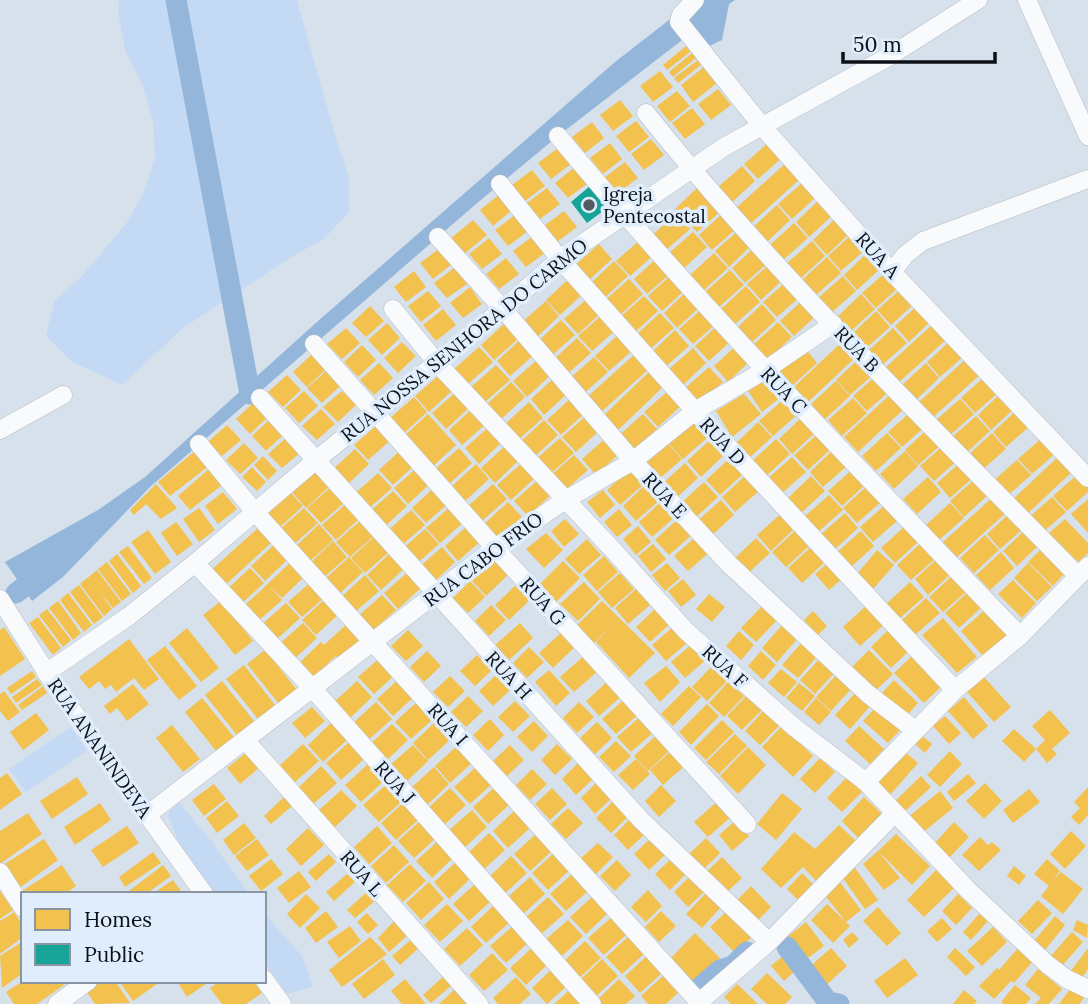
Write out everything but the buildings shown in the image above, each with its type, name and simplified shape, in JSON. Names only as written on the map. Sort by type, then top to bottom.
[{"type":"street","name":"RUA A","points":[[695,0],[681,15],[684,29],[761,125],[892,272],[1088,478]]},
{"type":"street","name":"RUA NOSSA SENHORA DO CARMO","points":[[46,673],[129,616],[195,563],[254,511],[377,413],[560,259],[690,168],[761,125],[801,107],[890,56],[978,0]]},
{"type":"street","points":[[1027,0],[1088,136]]},
{"type":"street","name":"RUA B","points":[[646,113],[690,168],[833,324],[1083,571]]},
{"type":"street","name":"RUA C","points":[[558,136],[623,214],[765,370],[1020,636]]},
{"type":"street","points":[[892,272],[905,255],[923,241],[1088,179]]},
{"type":"street","name":"RUA D","points":[[500,184],[560,259],[695,411],[955,690]]},
{"type":"street","name":"RUA E","points":[[438,237],[633,461],[729,564],[868,694],[915,730]]},
{"type":"street","name":"RUA F","points":[[393,309],[437,363],[686,631],[794,727],[866,782],[894,814],[1048,965],[1088,989]]},
{"type":"street","name":"RUA CABO FRIO","points":[[147,815],[495,548],[565,500],[633,461],[695,411],[765,370],[833,324]]},
{"type":"street","name":"RUA G","points":[[314,344],[495,548],[747,824]]},
{"type":"street","points":[[0,430],[63,395]]},
{"type":"street","name":"RUA H","points":[[260,398],[642,820],[769,942]]},
{"type":"street","name":"RUA I","points":[[199,444],[254,511],[698,1003]]},
{"type":"street","name":"RUA J","points":[[195,563],[313,689],[592,1004]]},
{"type":"street","points":[[866,782],[955,690],[1020,636],[1083,571]]},
{"type":"street","name":"RUA ANANINDEVA","points":[[0,599],[46,673],[203,892]]},
{"type":"street","name":"RUA L","points":[[246,741],[479,1004]]},
{"type":"street","points":[[698,1003],[769,942],[894,814]]},
{"type":"street","points":[[0,872],[21,905]]},
{"type":"street","points":[[57,1004],[77,985]]},
{"type":"shaded area","points":[[119,0],[297,0],[349,177],[349,212],[324,239],[293,256],[183,328],[122,385],[71,361],[46,336],[54,301],[81,277],[126,224],[144,192],[155,157],[153,121],[143,86],[126,53],[118,13]]},
{"type":"shaded area","points":[[700,0],[735,0],[729,4],[722,40],[705,48],[686,37],[558,136],[151,486],[63,577],[32,601],[5,562],[98,510],[145,477],[318,321],[615,62],[678,13]]},
{"type":"shaded area","points":[[71,727],[87,751],[26,792],[9,769]]},
{"type":"shaded area","points":[[177,800],[212,842],[248,892],[214,892],[178,841],[168,815]]},
{"type":"shaded area","points":[[266,915],[302,956],[313,987],[287,994],[266,964]]},
{"type":"waterway","points":[[176,0],[250,394]]},
{"type":"waterway","points":[[16,593],[45,571]]},
{"type":"waterway","points":[[787,947],[828,1002],[839,1004]]},
{"type":"waterway","points":[[697,990],[720,970],[733,966],[747,952]]},
{"type":"place","name":"Igreja Pentecostal","points":[[589,205]]}]
